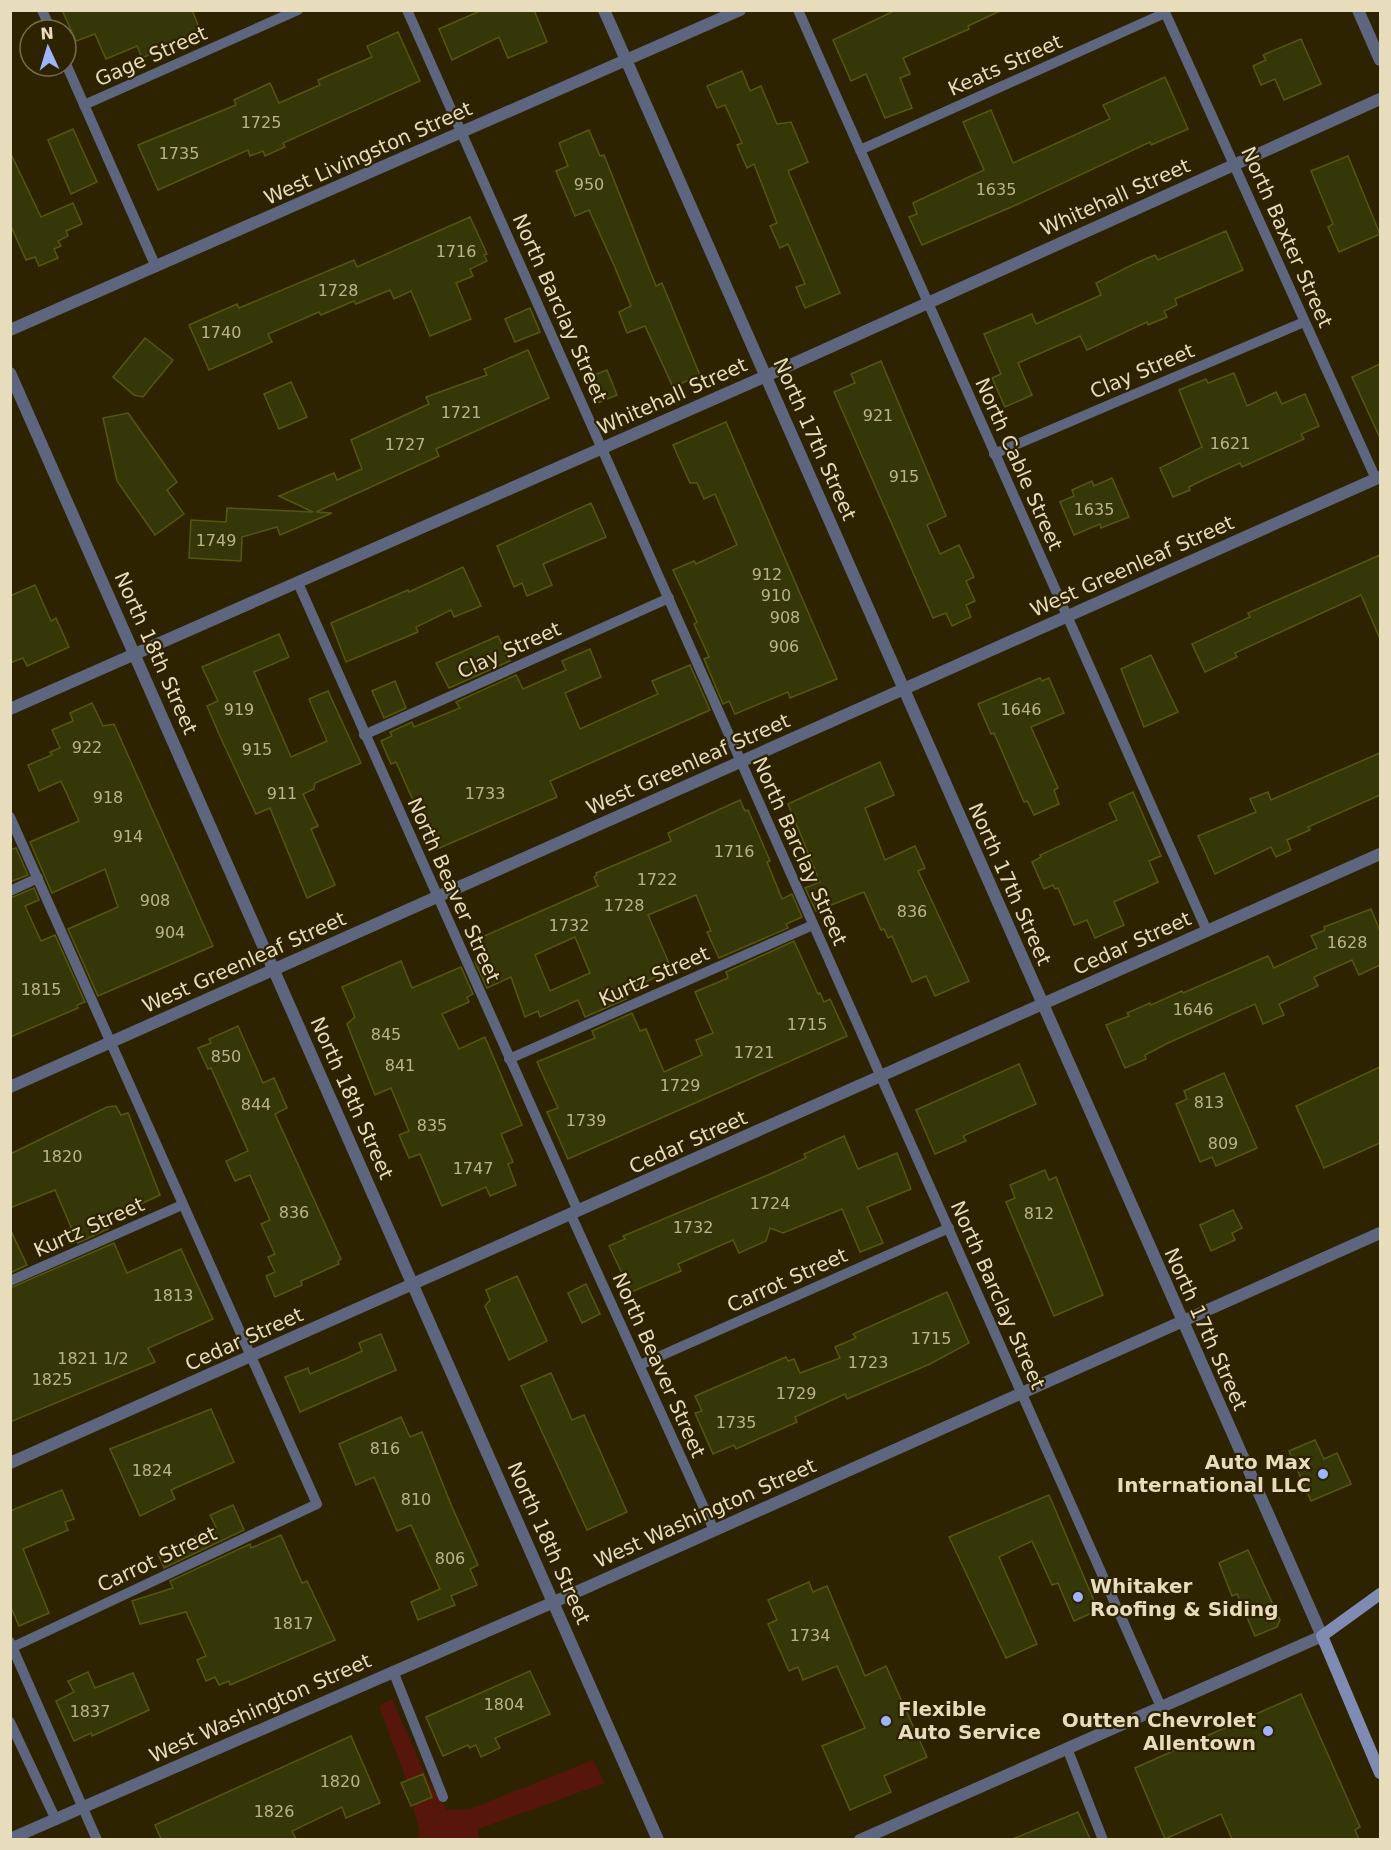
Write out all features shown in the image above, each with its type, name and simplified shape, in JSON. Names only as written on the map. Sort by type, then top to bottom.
[{"type":"street","name":"North 17th Street","points":[[604,10],[1041,1005],[1322,1636],[1380,1773]]},
{"type":"street","name":"West Livingston Street","points":[[10,330],[740,10]]},
{"type":"street","points":[[1358,10],[1380,60]]},
{"type":"street","name":"Whitehall Street","points":[[10,709],[766,376],[1380,99]]},
{"type":"street","name":"North 18th Street","points":[[10,373],[658,1839]]},
{"type":"street","name":"West Greenleaf Street","points":[[10,1087],[1378,478]]},
{"type":"street","name":"Cedar Street","points":[[10,1463],[1380,854]]},
{"type":"street","name":"West Washington Street","points":[[10,1839],[554,1602],[1380,1233]]},
{"type":"street","points":[[860,1839],[1322,1636],[1380,1594]]},
{"type":"lane","name":"Gage Street","points":[[84,105],[298,10]]},
{"type":"lane","name":"North Barclay Street","points":[[407,10],[604,448],[740,762],[1161,1707]]},
{"type":"lane","name":"North Cable Street","points":[[798,10],[1207,931]]},
{"type":"lane","name":"Keats Street","points":[[860,150],[1164,12]]},
{"type":"lane","name":"North Baxter Street","points":[[1164,12],[1304,322],[1378,478]]},
{"type":"lane","points":[[72,78],[156,267]]},
{"type":"lane","name":"Clay Street","points":[[994,454],[1304,322]]},
{"type":"lane","name":"North Beaver Street","points":[[298,583],[714,1530]]},
{"type":"lane","name":"Clay Street","points":[[364,735],[669,598]]},
{"type":"lane","points":[[10,817],[250,1357]]},
{"type":"lane","points":[[10,891],[38,878]]},
{"type":"lane","name":"Kurtz Street","points":[[509,1059],[813,925]]},
{"type":"lane","name":"Kurtz Street","points":[[10,1281],[182,1205]]},
{"type":"lane","name":"Carrot Street","points":[[640,1365],[949,1228]]},
{"type":"lane","name":"Carrot Street","points":[[11,1644],[317,1504],[250,1357]]},
{"type":"lane","points":[[11,1644],[98,1839]]},
{"type":"lane","points":[[393,1671],[443,1797]]},
{"type":"lane","points":[[10,1722],[56,1820]]},
{"type":"lane","points":[[1067,1748],[1102,1839]]},
{"type":"shaded area","points":[[392,1699],[429,1783],[447,1810],[470,1809],[593,1760],[605,1783],[478,1829],[479,1839],[416,1839],[420,1834],[408,1784],[379,1706]]},
{"type":"building","points":[[62,10],[192,10],[201,32],[142,58],[137,46],[106,59],[95,34],[78,40],[78,18],[66,18]]},
{"type":"building","points":[[482,10],[534,10],[547,42],[508,58],[499,37],[452,60],[439,29]]},
{"type":"building","points":[[896,10],[1002,10],[968,26],[969,29],[903,58],[910,74],[900,78],[912,108],[885,118],[866,74],[851,81],[833,40]]},
{"type":"building","points":[[398,32],[420,81],[283,143],[285,147],[265,156],[263,151],[250,156],[248,150],[158,190],[138,145],[236,105],[234,100],[270,83],[279,103],[320,85],[318,80],[372,57],[367,46]]},
{"type":"building","points":[[1301,39],[1321,84],[1284,100],[1275,79],[1261,85],[1253,66],[1266,60],[1263,55]]},
{"type":"building","points":[[742,71],[750,91],[761,86],[777,124],[791,122],[808,162],[788,171],[840,293],[805,308],[796,287],[805,284],[788,244],[780,248],[770,226],[777,223],[754,164],[747,168],[737,145],[742,143],[725,105],[717,108],[707,86]]},
{"type":"building","points":[[1165,77],[1188,129],[1151,145],[1150,142],[1016,205],[922,245],[909,217],[917,214],[913,203],[984,170],[963,122],[991,110],[1013,163],[1110,119],[1103,105]]},
{"type":"building","points":[[73,129],[97,182],[71,194],[48,140]]},
{"type":"building","points":[[589,130],[600,156],[604,155],[656,286],[662,283],[700,375],[673,387],[645,326],[627,333],[619,312],[631,306],[613,263],[589,210],[575,216],[556,171],[568,166],[559,143]]},
{"type":"building","points":[[10,152],[41,217],[73,203],[82,224],[66,231],[68,236],[58,241],[61,246],[54,249],[58,258],[39,266],[35,257],[26,260],[10,224]]},
{"type":"building","points":[[1348,156],[1380,234],[1339,252],[1328,227],[1333,224],[1311,171]]},
{"type":"building","points":[[470,217],[487,254],[484,255],[487,261],[470,269],[473,276],[456,283],[471,319],[430,336],[411,291],[394,299],[390,290],[356,304],[354,301],[321,315],[319,312],[268,334],[272,342],[209,370],[189,325],[237,304],[239,308],[354,260],[357,267]]},
{"type":"building","points":[[1226,231],[1243,270],[1175,299],[1177,305],[1164,311],[1167,317],[1148,325],[1147,322],[1087,350],[1080,336],[1018,363],[1032,395],[1005,407],[992,378],[1001,374],[984,334],[1032,314],[1036,324],[1101,295],[1096,283],[1136,263],[1155,255],[1158,260]]},
{"type":"building","points":[[530,308],[540,332],[515,342],[505,319]]},
{"type":"building","points":[[145,338],[173,360],[143,397],[134,395],[113,377]]},
{"type":"building","points":[[528,350],[549,398],[436,449],[439,456],[316,512],[332,513],[280,535],[277,527],[242,537],[241,561],[189,558],[191,520],[226,522],[227,508],[313,512],[279,496],[334,473],[337,480],[362,469],[351,440],[429,404],[426,397],[487,375],[484,369]]},
{"type":"building","points":[[881,361],[946,516],[927,525],[940,554],[959,545],[974,577],[966,581],[975,601],[966,605],[971,617],[952,626],[946,613],[933,618],[834,392],[855,383],[851,374]]},
{"type":"building","points":[[1380,364],[1380,438],[1352,377]]},
{"type":"building","points":[[607,370],[617,395],[595,404],[584,379]]},
{"type":"building","points":[[1234,373],[1247,406],[1276,392],[1282,404],[1305,394],[1319,426],[1301,434],[1304,439],[1242,467],[1240,463],[1173,497],[1160,468],[1202,447],[1179,390],[1206,379],[1208,383]]},
{"type":"building","points":[[291,382],[307,417],[279,429],[264,394]]},
{"type":"building","points":[[128,413],[177,482],[167,490],[184,514],[155,535],[117,481],[103,418]]},
{"type":"building","points":[[726,422],[837,679],[790,698],[788,692],[735,714],[729,701],[723,704],[704,659],[709,657],[694,624],[697,622],[673,570],[694,561],[696,564],[737,545],[715,494],[704,499],[697,483],[690,483],[673,445]]},
{"type":"building","points":[[1112,478],[1129,517],[1101,528],[1100,524],[1074,535],[1060,502],[1074,496],[1072,490],[1092,481],[1094,486]]},
{"type":"building","points":[[591,503],[606,537],[543,564],[552,585],[527,596],[522,583],[514,587],[497,546]]},
{"type":"building","points":[[1380,555],[1380,639],[1361,595],[1235,653],[1237,657],[1205,672],[1192,644],[1250,617],[1248,613]]},
{"type":"building","points":[[463,567],[481,606],[454,617],[451,610],[416,627],[418,632],[346,662],[331,623],[408,590],[409,592]]},
{"type":"building","points":[[35,585],[51,621],[56,618],[69,647],[27,666],[23,658],[10,663],[10,596]]},
{"type":"building","points":[[279,634],[289,657],[254,672],[291,757],[327,741],[309,699],[328,691],[361,763],[315,783],[314,789],[303,794],[318,826],[311,829],[335,885],[307,898],[270,808],[256,814],[219,734],[207,706],[218,701],[202,667]]},
{"type":"building","points":[[498,636],[510,661],[449,688],[436,663]]},
{"type":"building","points":[[590,649],[601,677],[565,693],[580,729],[658,694],[652,681],[690,665],[710,710],[550,781],[557,797],[435,850],[396,762],[391,764],[381,741],[392,736],[390,732],[412,722],[414,727],[460,708],[456,702],[516,675],[523,689],[566,670],[562,661]]},
{"type":"building","points":[[1151,655],[1178,712],[1144,727],[1121,669]]},
{"type":"building","points":[[1040,678],[1042,681],[1049,678],[1064,713],[1031,727],[1058,788],[1054,790],[1059,804],[1034,815],[1027,801],[1024,802],[994,733],[991,734],[978,704]]},
{"type":"building","points":[[395,681],[406,708],[384,718],[372,691]]},
{"type":"building","points":[[92,703],[103,726],[114,724],[213,946],[98,996],[68,929],[118,907],[105,869],[52,893],[30,842],[79,821],[61,781],[39,791],[28,765],[52,755],[50,752],[60,748],[52,730],[73,721],[70,713]]},
{"type":"building","points":[[1380,753],[1380,795],[1308,827],[1310,830],[1287,840],[1291,850],[1276,857],[1271,847],[1215,874],[1198,836],[1256,812],[1250,799],[1268,792],[1271,800]]},
{"type":"building","points":[[880,762],[894,795],[865,808],[885,860],[915,846],[925,868],[918,871],[969,981],[935,996],[926,976],[912,982],[892,936],[888,938],[884,929],[881,930],[864,892],[816,911],[805,888],[820,882],[788,804]]},
{"type":"building","points":[[1133,792],[1161,856],[1149,861],[1158,882],[1114,902],[1124,925],[1095,938],[1087,920],[1074,925],[1058,888],[1055,889],[1053,885],[1044,889],[1032,862],[1041,857],[1040,855],[1117,820],[1109,803]]},
{"type":"building","points":[[740,800],[745,811],[748,810],[770,861],[767,862],[782,899],[792,894],[802,917],[786,924],[788,928],[719,958],[707,932],[711,931],[696,895],[648,915],[672,970],[623,992],[626,999],[585,1017],[578,1000],[540,1017],[538,1011],[525,1017],[511,977],[487,988],[475,962],[488,956],[480,938],[598,886],[594,877],[596,873],[671,841],[668,833]],"holes":[[[575,937],[590,973],[550,991],[535,955]]]},
{"type":"building","points":[[16,848],[28,875],[10,882],[10,850]]},
{"type":"building","points":[[34,888],[39,900],[25,906],[41,941],[55,935],[85,1002],[77,1005],[78,1008],[10,1037],[10,898]]},
{"type":"building","points":[[1371,909],[1380,931],[1380,965],[1359,975],[1352,960],[1314,977],[1318,986],[1279,1004],[1284,1015],[1263,1024],[1255,1004],[1168,1043],[1145,1055],[1146,1059],[1125,1068],[1106,1025],[1129,1016],[1127,1013],[1150,1003],[1151,1005],[1182,991],[1183,993],[1268,956],[1274,968],[1317,948],[1311,936],[1325,930],[1324,927]]},
{"type":"building","points":[[794,941],[818,994],[820,993],[824,1002],[830,999],[847,1036],[568,1159],[547,1112],[558,1108],[537,1062],[595,1038],[592,1031],[632,1013],[640,1031],[646,1029],[664,1072],[702,1055],[696,1040],[713,1033],[695,992],[728,978],[726,972]]},
{"type":"building","points":[[401,961],[412,988],[461,967],[473,994],[467,997],[469,1002],[442,1014],[459,1049],[485,1037],[522,1125],[501,1134],[513,1162],[508,1164],[516,1185],[490,1196],[486,1187],[442,1206],[420,1154],[409,1158],[399,1135],[409,1131],[391,1088],[375,1095],[347,1024],[355,1017],[342,987]]},
{"type":"building","points":[[238,1026],[263,1083],[274,1078],[287,1108],[275,1114],[341,1259],[338,1261],[339,1264],[301,1281],[302,1285],[275,1297],[266,1276],[275,1272],[268,1257],[275,1254],[261,1224],[270,1220],[250,1175],[235,1181],[226,1161],[248,1151],[211,1068],[208,1069],[198,1048],[211,1043],[209,1039]]},
{"type":"building","points":[[1019,1064],[1036,1104],[963,1136],[966,1141],[935,1154],[916,1110]]},
{"type":"building","points":[[1380,1067],[1380,1143],[1324,1168],[1296,1106]]},
{"type":"building","points":[[1224,1073],[1257,1148],[1216,1166],[1212,1157],[1200,1162],[1176,1104],[1187,1099],[1184,1091]]},
{"type":"building","points":[[116,1106],[121,1115],[128,1113],[160,1195],[110,1218],[105,1222],[108,1229],[78,1243],[55,1190],[10,1208],[10,1154],[107,1107]]},
{"type":"building","points":[[844,1136],[858,1169],[897,1153],[911,1189],[867,1207],[883,1243],[860,1252],[842,1209],[783,1233],[770,1228],[766,1241],[739,1253],[733,1240],[678,1264],[681,1271],[631,1292],[609,1246],[625,1239],[623,1236],[806,1158],[804,1154]]},
{"type":"building","points":[[1045,1170],[1049,1180],[1056,1177],[1103,1295],[1054,1316],[1006,1202],[1015,1198],[1010,1185]]},
{"type":"building","points":[[1233,1210],[1242,1228],[1232,1233],[1235,1240],[1211,1251],[1200,1225]]},
{"type":"building","points":[[10,1229],[27,1265],[10,1273]]},
{"type":"building","points":[[114,1243],[127,1273],[181,1249],[213,1319],[148,1348],[155,1362],[10,1422],[10,1288]]},
{"type":"building","points":[[517,1276],[547,1341],[509,1360],[485,1306],[490,1300],[486,1290]]},
{"type":"building","points":[[586,1284],[600,1314],[582,1323],[568,1293]]},
{"type":"building","points":[[947,1292],[969,1343],[930,1364],[847,1399],[845,1394],[795,1417],[797,1422],[736,1449],[734,1445],[713,1454],[695,1413],[702,1411],[695,1396],[786,1357],[788,1361],[794,1359],[800,1373],[840,1358],[835,1347],[856,1338],[853,1334]]},
{"type":"building","points":[[381,1334],[396,1370],[300,1412],[285,1377],[308,1368],[310,1374],[345,1359],[362,1351],[359,1343]]},
{"type":"building","points":[[551,1373],[572,1420],[584,1415],[627,1512],[587,1530],[521,1386]]},
{"type":"building","points":[[211,1409],[234,1462],[171,1490],[175,1499],[140,1516],[110,1449]]},
{"type":"building","points":[[401,1417],[410,1437],[422,1432],[478,1565],[470,1569],[477,1585],[451,1596],[455,1605],[418,1620],[411,1602],[440,1589],[411,1525],[397,1531],[374,1477],[356,1485],[339,1444]]},
{"type":"building","name":"Auto Max International LLC","points":[[1315,1440],[1324,1459],[1337,1453],[1351,1484],[1311,1501],[1289,1451]]},
{"type":"building","points":[[62,1490],[74,1519],[65,1522],[68,1530],[23,1549],[49,1613],[19,1626],[10,1605],[10,1511]]},
{"type":"building","points":[[1049,1495],[1098,1610],[1074,1621],[1058,1583],[1052,1585],[1032,1541],[999,1557],[1037,1644],[1006,1658],[949,1537]]},
{"type":"building","points":[[233,1505],[244,1530],[164,1568],[158,1554],[216,1527],[210,1515]]},
{"type":"building","points":[[281,1535],[302,1583],[307,1581],[335,1640],[230,1685],[229,1681],[219,1685],[215,1677],[206,1681],[197,1660],[206,1656],[186,1612],[140,1624],[132,1601],[173,1588],[170,1581],[250,1544],[251,1548]]},
{"type":"building","points":[[1248,1550],[1280,1620],[1277,1627],[1255,1636],[1237,1594],[1232,1596],[1219,1563]]},
{"type":"building","points":[[809,1582],[813,1592],[827,1586],[865,1676],[886,1666],[927,1757],[884,1776],[891,1792],[850,1810],[822,1746],[865,1728],[837,1666],[803,1680],[798,1667],[789,1671],[768,1624],[777,1620],[768,1600]]},
{"type":"building","points":[[530,1671],[550,1714],[495,1738],[500,1748],[481,1757],[476,1745],[470,1748],[468,1745],[443,1756],[426,1717]]},
{"type":"building","points":[[88,1672],[95,1688],[133,1673],[149,1710],[92,1736],[91,1733],[74,1741],[56,1701],[74,1692],[68,1681]]},
{"type":"building","name":"Outten Chevrolet Allentown","points":[[1301,1694],[1360,1827],[1355,1830],[1359,1839],[1232,1839],[1221,1814],[1165,1839],[1135,1768]]},
{"type":"building","points":[[351,1736],[380,1803],[346,1818],[342,1807],[292,1831],[296,1839],[161,1839],[155,1825]]},
{"type":"building","points":[[423,1774],[432,1797],[411,1806],[401,1783]]},
{"type":"building","points":[[1078,1812],[1090,1839],[1013,1839]]},
{"type":"place","name":"Auto Max International LLC","points":[[1323,1474]]},
{"type":"place","name":"Whitaker Roofing & Siding","points":[[1078,1597]]},
{"type":"place","name":"Flexible Auto Service","points":[[886,1721]]},
{"type":"place","name":"Outten Chevrolet Allentown","points":[[1268,1731]]}]
